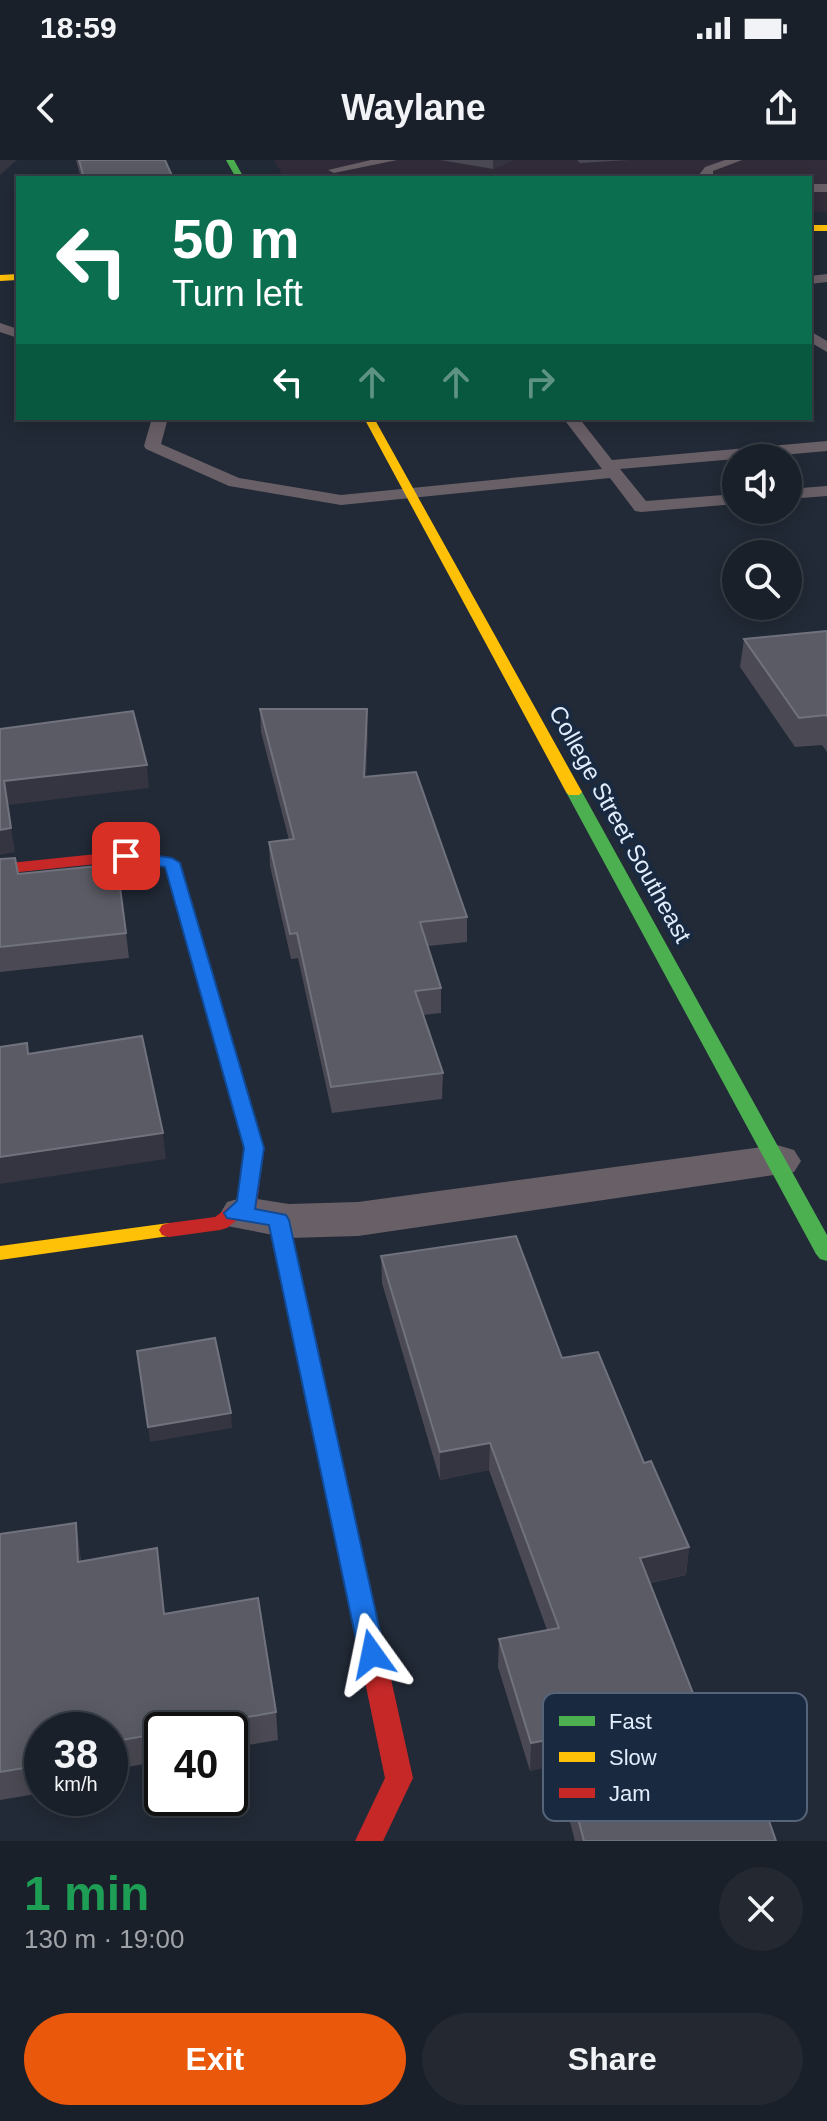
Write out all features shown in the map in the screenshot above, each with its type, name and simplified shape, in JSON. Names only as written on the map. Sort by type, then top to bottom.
[{"type":"main road","name":"College Street Southeast","points":[[370,420],[827,1254]]},
{"type":"main road","points":[[0,869],[126,856],[172,863],[254,1148],[247,1204],[257,1216],[399,1778],[369,1841]]},
{"type":"main road","points":[[0,1253],[257,1216]]},
{"type":"street","points":[[257,1216],[358,1219],[777,1161]]},
{"type":"lane","points":[[334,169],[391,160]]},
{"type":"lane","points":[[706,176],[709,169],[736,160]]},
{"type":"lane","points":[[159,420],[152,446],[235,482],[341,500],[827,446]]},
{"type":"lane","points":[[573,420],[641,507],[722,500]]},
{"type":"lane","points":[[802,493],[827,491]]},
{"type":"shaded area","points":[[274,160],[827,160],[827,212],[812,212],[812,176],[283,176]]},
{"type":"building","points":[[79,160],[165,160],[172,176],[83,176]]},
{"type":"building","points":[[827,631],[827,716],[799,718],[744,639]]},
{"type":"building","points":[[260,709],[367,709],[364,777],[416,772],[467,917],[420,922],[441,988],[415,991],[443,1073],[331,1087],[297,933],[290,934],[269,842],[294,839]]},
{"type":"building","points":[[133,711],[147,765],[4,781],[11,828],[0,830],[0,729]]},
{"type":"building","points":[[15,858],[18,874],[117,864],[126,933],[0,947],[0,859]]},
{"type":"building","points":[[142,1036],[163,1133],[0,1157],[0,1047],[27,1043],[28,1054]]},
{"type":"building","points":[[516,1236],[562,1358],[598,1352],[644,1463],[651,1461],[689,1547],[640,1558],[693,1693],[543,1693],[543,1741],[531,1743],[499,1639],[559,1628],[490,1443],[440,1452],[381,1256]]},
{"type":"building","points":[[215,1338],[231,1413],[148,1427],[137,1351]]},
{"type":"building","points":[[76,1523],[78,1562],[157,1548],[164,1614],[258,1598],[276,1712],[248,1717],[248,1712],[144,1712],[144,1736],[128,1739],[128,1712],[24,1712],[24,1768],[0,1772],[0,1534]]},
{"type":"building","points":[[579,1821],[769,1821],[776,1841],[584,1841]]},
{"type":"traffic: fast","points":[[230,160],[239,176]]},
{"type":"traffic: fast","points":[[574,792],[827,1254]]},
{"type":"traffic: slow","points":[[812,228],[827,228]]},
{"type":"traffic: slow","points":[[0,278],[16,277]]},
{"type":"traffic: slow","points":[[370,420],[574,792]]},
{"type":"traffic: slow","points":[[0,1253],[169,1230]]},
{"type":"traffic: jam","points":[[0,869],[126,856],[172,863],[254,1148],[247,1204],[220,1223],[169,1230]]},
{"type":"traffic: jam","points":[[279,1220],[399,1778],[369,1841]]},
{"type":"route","points":[[126,856],[172,863],[254,1148],[247,1204],[235,1213],[279,1220],[372,1654]]}]
